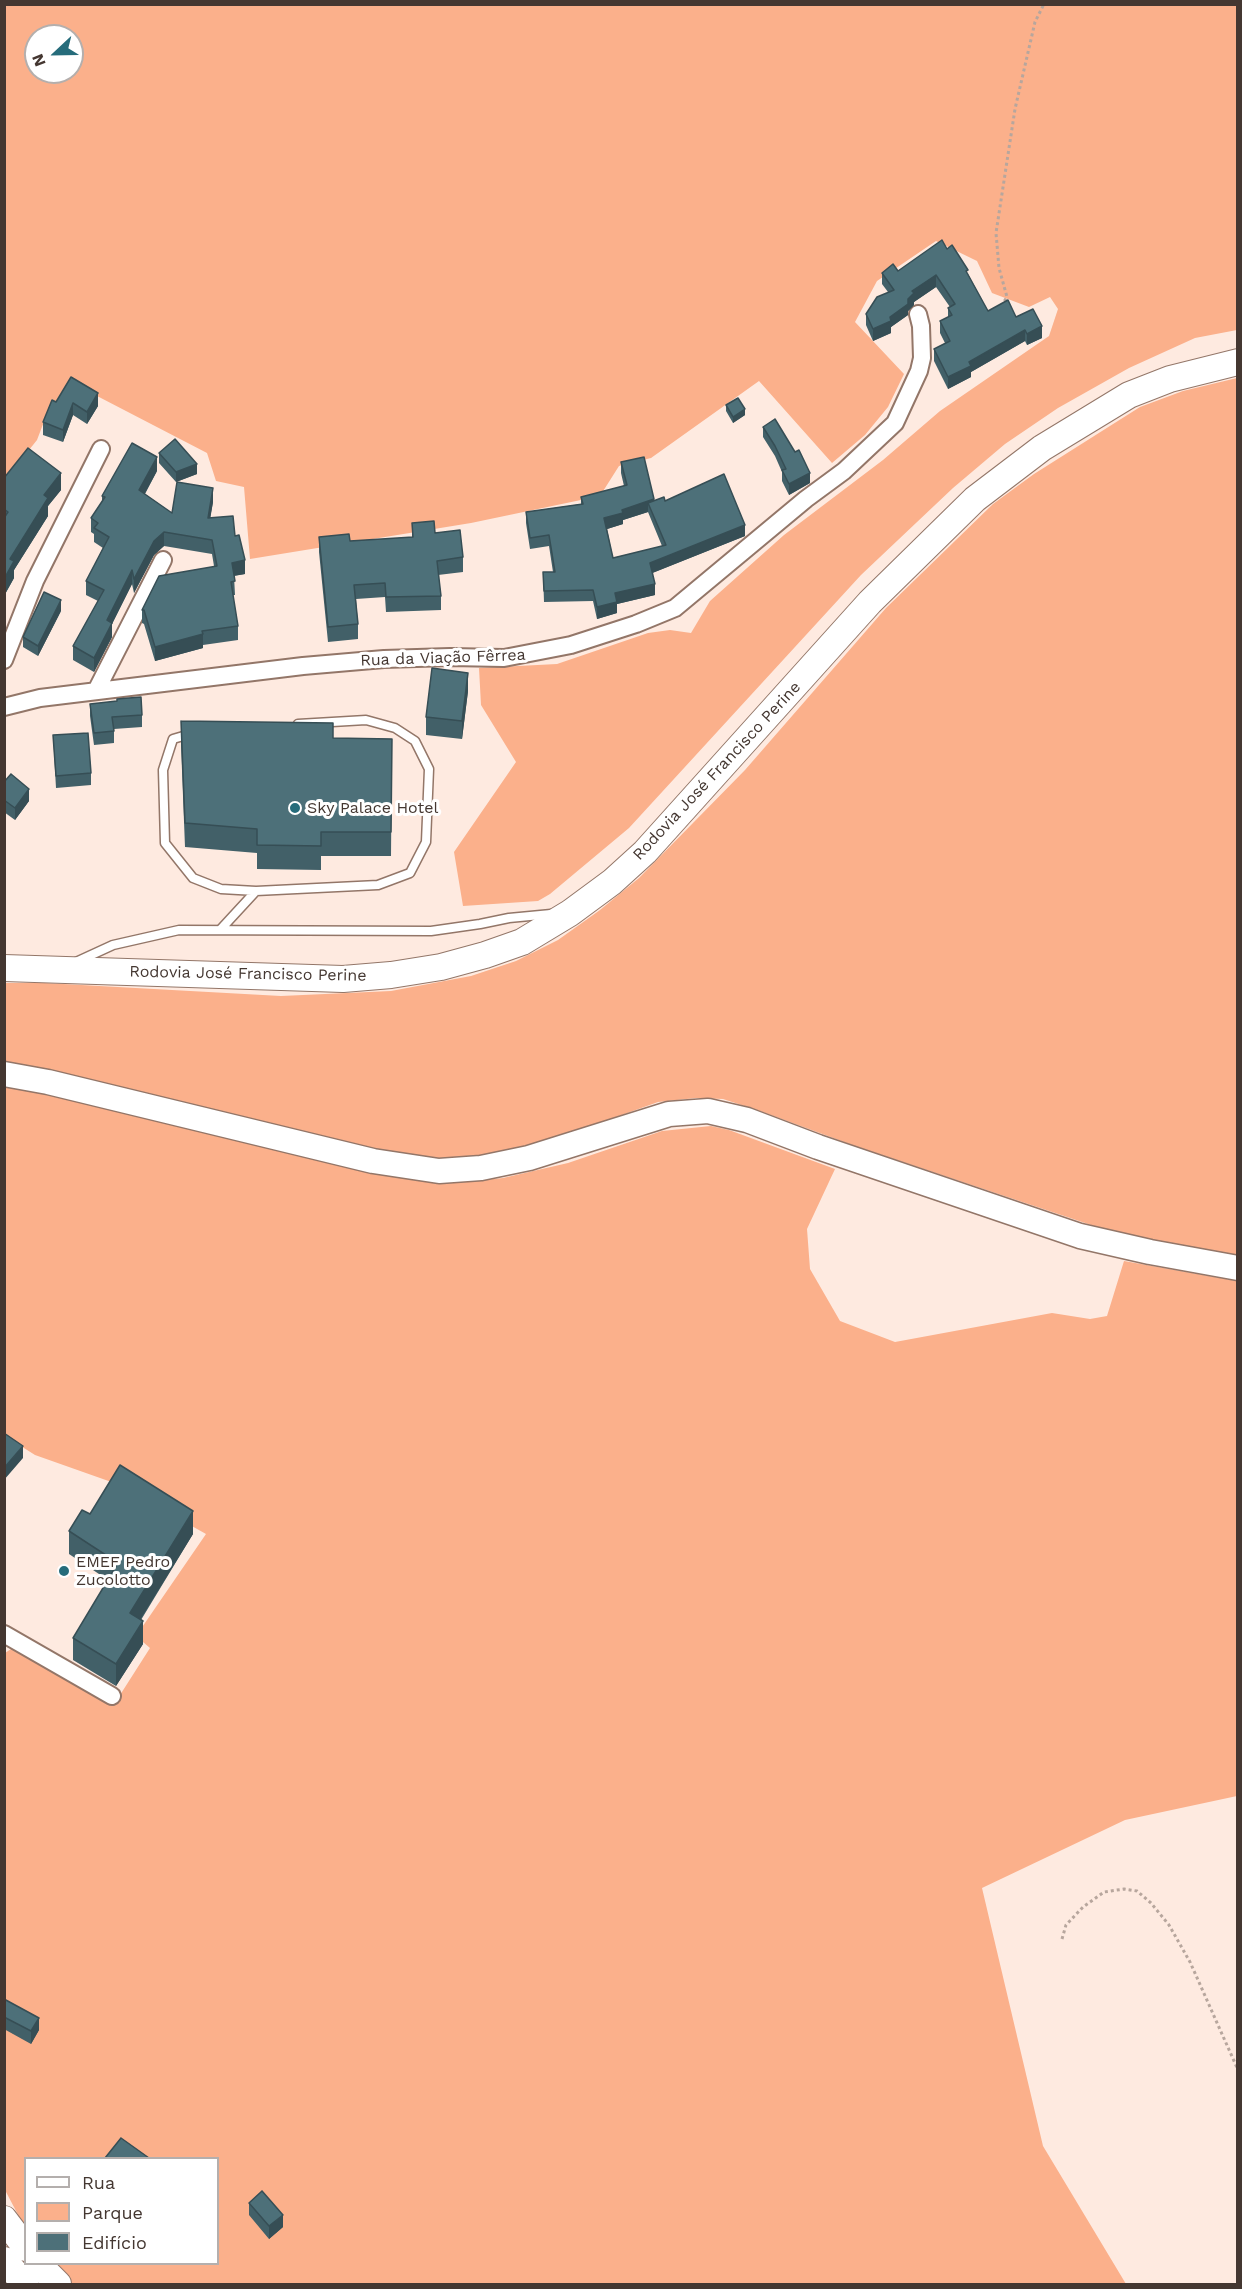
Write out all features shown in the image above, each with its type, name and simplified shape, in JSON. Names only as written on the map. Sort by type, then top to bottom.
[{"type":"main road","name":"Rodovia José Francisco Perine","points":[[4,968],[343,979],[392,975],[441,967],[485,956],[522,942],[570,913],[612,882],[645,852],[870,602],[975,499],[1042,448],[1129,395],[1170,379],[1238,362]]},
{"type":"main road","points":[[4,1074],[48,1082],[373,1161],[440,1171],[481,1168],[529,1158],[669,1114],[708,1111],[747,1120],[818,1147],[1080,1236],[1238,1268]]},
{"type":"main road","points":[[4,2219],[24,2245]]},
{"type":"main road","points":[[4,2260],[25,2284]]},
{"type":"main road","points":[[39,2265],[58,2284]]},
{"type":"street","name":"Rua da Viação Fêrrea","points":[[4,706],[40,698],[303,666],[384,659],[504,658],[571,645],[636,624],[675,608],[797,506],[844,471],[896,423],[918,371],[922,344],[918,314]]},
{"type":"street","points":[[4,660],[35,581],[101,449]]},
{"type":"street","points":[[96,691],[163,560]]},
{"type":"street","points":[[4,1634],[112,1696]]},
{"type":"lane","points":[[204,730],[173,739],[163,771],[165,843],[193,878],[221,889],[256,891],[378,885],[410,873],[426,842],[429,769],[415,741],[395,728],[366,720],[284,724]]},
{"type":"lane","points":[[220,930],[256,891]]},
{"type":"lane","points":[[59,969],[113,945],[179,930],[431,931],[509,918],[570,913]]},
{"type":"path","points":[[1000,307],[1007,297],[999,268],[996,233],[1003,182],[1015,109],[1035,22],[1044,4]]},
{"type":"path","points":[[1062,1939],[1065,1925],[1083,1907],[1104,1892],[1124,1889],[1137,1891],[1151,1903],[1169,1925],[1190,1962],[1238,2070]]},
{"type":"green space","points":[[4,5],[1237,5],[1237,330],[1195,338],[1129,368],[1058,408],[1005,444],[953,488],[861,575],[629,828],[550,894],[538,901],[463,906],[454,852],[516,762],[481,705],[479,668],[557,664],[648,633],[670,630],[691,633],[710,601],[784,535],[883,460],[940,411],[1049,336],[1058,309],[1050,297],[1029,307],[992,293],[977,261],[936,241],[877,281],[855,322],[904,374],[888,407],[865,435],[832,463],[759,381],[651,458],[619,466],[600,496],[471,523],[250,559],[244,487],[216,481],[207,453],[72,383],[48,411],[37,440],[5,480]]},
{"type":"green space","points":[[1237,378],[1237,1257],[1124,1236],[855,1146],[723,1099],[696,1098],[658,1102],[538,1145],[501,1153],[439,1159],[373,1151],[166,1098],[5,1067],[4,983],[45,983],[281,996],[391,991],[471,976],[516,961],[558,940],[639,878],[745,770],[886,608],[993,504],[1034,474],[1140,407],[1183,391]]},
{"type":"green space","points":[[5,1084],[431,1181],[464,1182],[503,1178],[568,1163],[662,1131],[711,1126],[729,1130],[835,1169],[807,1229],[810,1269],[840,1321],[895,1342],[1052,1313],[1090,1319],[1107,1316],[1124,1261],[1237,1281],[1237,1796],[1125,1820],[982,1888],[1043,2146],[1126,2284],[72,2284],[51,2265],[219,2265],[219,2157],[24,2157],[24,2226],[5,2190],[5,1653],[11,1649],[19,1651],[113,1706],[150,1648],[136,1636],[206,1534],[117,1484],[35,1455],[5,1436]]},
{"type":"building","points":[[942,240],[947,249],[952,245],[968,270],[966,271],[988,311],[1008,300],[1016,317],[1033,309],[1042,326],[1027,334],[1025,330],[969,362],[971,366],[948,377],[934,349],[950,341],[940,321],[952,315],[948,308],[955,304],[936,275],[912,291],[914,293],[908,299],[908,304],[890,317],[891,321],[873,329],[866,314],[877,297],[894,290],[882,273],[893,264],[898,271]]},
{"type":"building","points":[[71,377],[98,393],[87,412],[73,403],[63,430],[43,422],[52,400],[56,402]]},
{"type":"building","points":[[738,398],[745,409],[733,417],[726,405]]},
{"type":"building","points":[[775,419],[795,452],[799,450],[810,473],[789,484],[782,470],[786,469],[763,427]]},
{"type":"building","points":[[175,439],[197,464],[176,472],[159,453]]},
{"type":"building","points":[[132,443],[157,457],[139,490],[172,513],[177,482],[213,488],[208,518],[233,516],[235,536],[239,535],[245,560],[232,563],[235,581],[231,582],[238,626],[202,631],[203,634],[155,647],[144,610],[142,610],[159,576],[217,566],[212,540],[164,532],[154,541],[134,579],[132,570],[107,620],[112,623],[94,658],[73,646],[104,590],[86,581],[109,537],[94,528],[98,523],[91,518],[105,497],[102,496]]},
{"type":"building","points":[[28,448],[61,473],[44,495],[48,498],[10,559],[14,561],[4,579],[4,518],[8,512],[4,509],[4,478]]},
{"type":"building","points":[[644,457],[654,499],[622,510],[623,513],[604,518],[613,558],[666,545],[648,503],[664,497],[665,501],[724,474],[745,525],[650,563],[655,584],[615,593],[617,602],[597,607],[593,590],[544,591],[543,572],[555,572],[549,535],[530,538],[526,512],[583,504],[581,497],[627,485],[621,462]]},
{"type":"building","points":[[434,521],[435,533],[460,530],[463,557],[437,561],[441,596],[386,597],[385,583],[354,585],[358,624],[328,627],[319,537],[349,534],[350,541],[413,537],[412,523]]},
{"type":"building","points":[[44,592],[61,600],[38,646],[23,637]]},
{"type":"building","points":[[432,668],[468,673],[462,721],[426,717]]},
{"type":"building","points":[[141,697],[142,715],[112,717],[114,731],[94,733],[90,704]]},
{"type":"building","points":[[181,721],[333,723],[333,738],[392,739],[391,832],[321,832],[321,846],[257,845],[257,829],[185,823]]},
{"type":"building","points":[[88,733],[91,773],[56,776],[53,735]]},
{"type":"building","points":[[11,774],[29,789],[15,808],[4,800],[4,782]]},
{"type":"building","points":[[4,1433],[23,1446],[4,1468]]},
{"type":"building","points":[[120,1465],[193,1511],[130,1613],[143,1621],[116,1664],[73,1638],[118,1563],[69,1531],[82,1510],[90,1514]]},
{"type":"building","points":[[4,1999],[39,2018],[31,2031],[4,2017]]},
{"type":"building","points":[[121,2138],[148,2157],[106,2157]]},
{"type":"building","points":[[262,2191],[283,2215],[269,2226],[249,2203]]},
{"type":"place","name":"Sky Palace Hotel","points":[[295,808]]},
{"type":"place","name":"EMEF Pedro Zucolotto","points":[[64,1571]]}]
